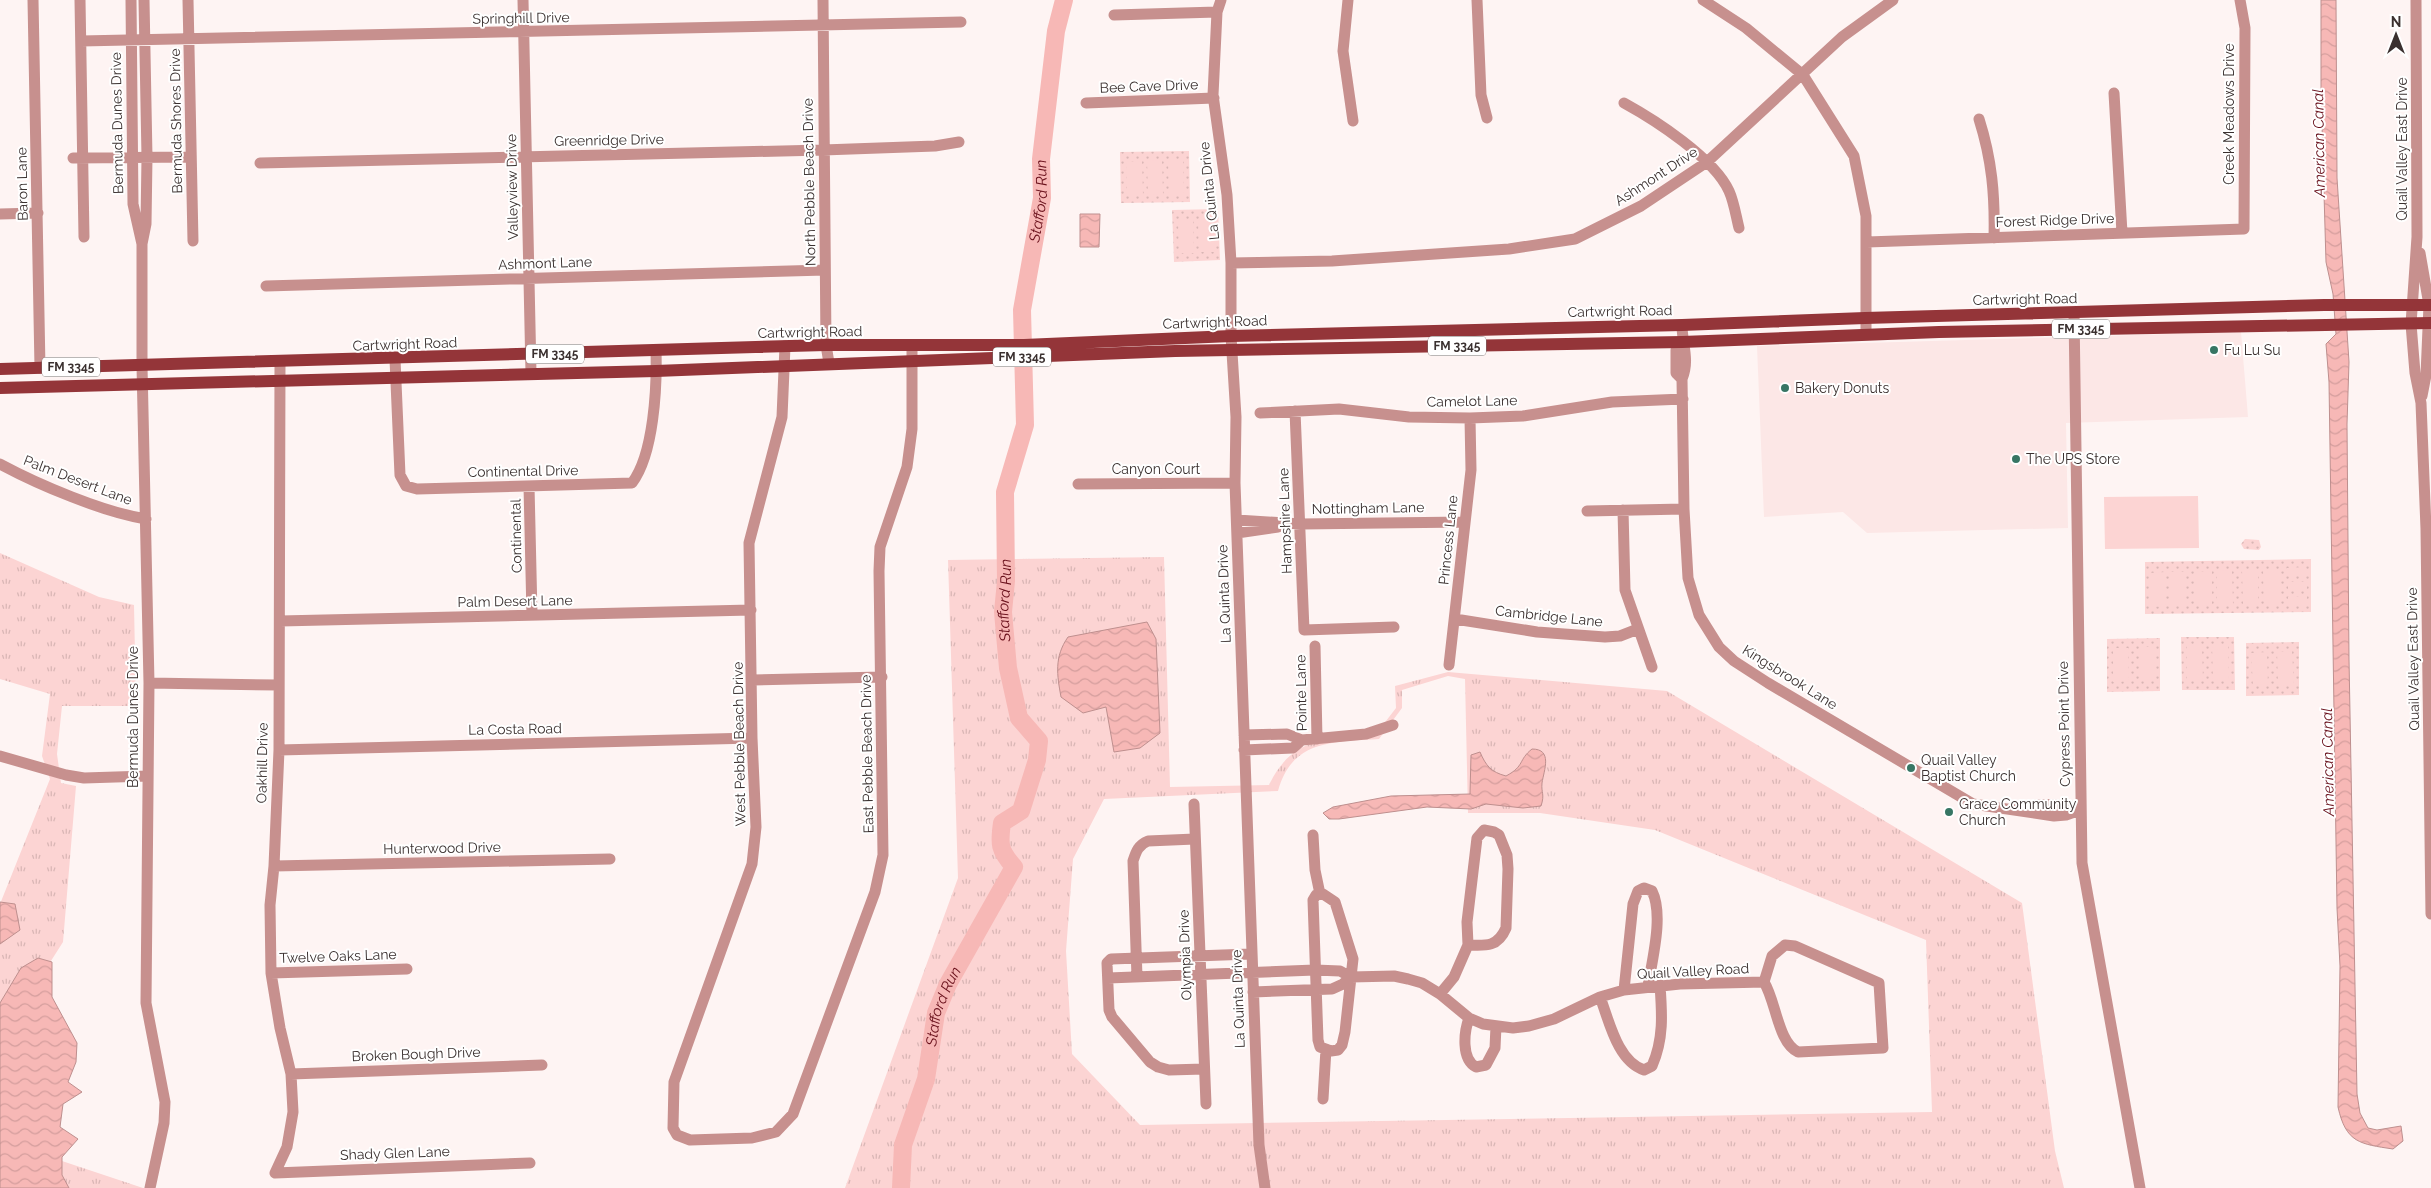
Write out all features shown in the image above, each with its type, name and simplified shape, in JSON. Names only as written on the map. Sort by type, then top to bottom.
[{"type":"main road","name":"Cartwright Road","points":[[0,388],[281,382],[397,376],[656,371],[786,364],[974,359],[1231,336],[2074,314],[2324,305],[2430,305]]},
{"type":"main road","name":"Cartwright Road","points":[[0,369],[826,345],[912,346],[981,344],[1071,349],[1232,350],[1682,342],[1866,334],[2430,323]]},
{"type":"street","name":"Baron Lane","points":[[33,0],[40,368]]},
{"type":"street","points":[[80,0],[81,42],[78,158],[84,237]]},
{"type":"street","name":"Bermuda Dunes Drive","points":[[131,0],[133,204],[142,244]]},
{"type":"street","name":"Bermuda Dunes Drive","points":[[144,0],[147,157],[146,224],[142,244],[142,366],[149,683],[146,1003],[165,1102],[164,1123],[150,1188]]},
{"type":"street","name":"Bermuda Shores Drive","points":[[188,0],[193,241]]},
{"type":"street","name":"Valleyview Drive","points":[[523,0],[531,373]]},
{"type":"street","name":"North Pebble Beach Drive","points":[[822,0],[824,26],[823,150],[826,345],[829,363]]},
{"type":"street","name":"La Quinta Drive","points":[[1221,0],[1217,12],[1214,98],[1227,195],[1231,263],[1231,336],[1236,416],[1235,483],[1251,954],[1259,1145],[1265,1188]]},
{"type":"street","points":[[1348,0],[1342,51],[1353,121]]},
{"type":"street","points":[[1477,0],[1481,95],[1487,118]]},
{"type":"street","points":[[1703,0],[1746,28],[1802,75],[1854,156],[1866,216],[1866,334]]},
{"type":"street","name":"Ashmont Drive","points":[[1231,263],[1332,261],[1509,249],[1575,239],[1641,206],[1706,162],[1842,37],[1891,0]]},
{"type":"street","name":"Creek Meadows Drive","points":[[2240,0],[2245,28],[2244,229]]},
{"type":"street","name":"Quail Valley East Drive","points":[[2416,0],[2417,237],[2411,324],[2415,373],[2426,403]]},
{"type":"street","points":[[1114,15],[1217,12]]},
{"type":"street","name":"Springhill Drive","points":[[81,42],[961,22]]},
{"type":"street","points":[[2114,93],[2122,233]]},
{"type":"street","name":"Bee Cave Drive","points":[[1086,103],[1214,98]]},
{"type":"street","points":[[1624,103],[1652,120],[1706,162],[1728,190],[1739,228]]},
{"type":"street","points":[[1979,119],[1989,150],[1995,195],[1994,238]]},
{"type":"street","name":"Greenridge Drive","points":[[260,163],[823,150],[935,146],[959,142]]},
{"type":"street","points":[[78,158],[191,157]]},
{"type":"street","points":[[0,214],[38,213]]},
{"type":"street","name":"Forest Ridge Drive","points":[[1867,242],[2244,229]]},
{"type":"street","name":"Quail Valley East Drive","points":[[2417,237],[2430,305],[2426,403],[2431,914]]},
{"type":"street","name":"Ashmont Lane","points":[[266,286],[825,270]]},
{"type":"street","name":"Cypress Point Drive","points":[[2074,314],[2082,863],[2140,1188]]},
{"type":"street","name":"Kingsbrook Lane","points":[[1682,325],[1682,342],[1686,349],[1685,372],[1682,379],[1684,509],[1688,578],[1697,609],[1706,628],[1719,647],[1734,661],[1973,804],[2011,810],[2042,804],[2065,804],[2080,810]]},
{"type":"street","name":"West Pebble Beach Drive","points":[[675,1131],[674,1082],[752,864],[756,826],[752,738],[753,680],[749,543],[782,416],[786,364],[785,346]]},
{"type":"street","name":"East Pebble Beach Drive","points":[[675,1131],[678,1136],[690,1140],[765,1136],[776,1132],[784,1126],[793,1114],[875,892],[883,855],[882,677],[878,572],[880,547],[907,467],[912,429],[912,346]]},
{"type":"street","name":"Continental Drive","points":[[395,359],[400,475],[406,486],[418,489],[632,483],[640,473],[648,440],[656,371],[656,351]]},
{"type":"street","name":"Oakhill Drive","points":[[280,362],[279,750],[274,866],[270,905],[271,972],[280,1028],[292,1074],[293,1112],[287,1147],[281,1160]]},
{"type":"street","name":"Camelot Lane","points":[[1260,413],[1339,409],[1409,416],[1470,418],[1523,416],[1612,402],[1683,399]]},
{"type":"street","name":"Hampshire Lane","points":[[1295,411],[1304,630],[1394,627]]},
{"type":"street","name":"Princess Lane","points":[[1449,666],[1470,470],[1470,418]]},
{"type":"street","name":"Palm Desert Lane","points":[[0,464],[28,479],[129,516],[146,519]]},
{"type":"street","name":"Canyon Court","points":[[1078,484],[1235,483]]},
{"type":"street","name":"Continental","points":[[529,486],[532,615]]},
{"type":"street","points":[[1587,511],[1684,509]]},
{"type":"street","points":[[1623,510],[1625,590],[1652,667]]},
{"type":"street","name":"Nottingham Lane","points":[[1237,520],[1301,524],[1465,522]]},
{"type":"street","name":"Nottingham Lane","points":[[1237,533],[1301,524]]},
{"type":"street","name":"Palm Desert Lane","points":[[280,622],[751,610]]},
{"type":"street","name":"Cambridge Lane","points":[[1455,619],[1537,632],[1605,637],[1620,636],[1638,630]]},
{"type":"street","name":"Pointe Lane","points":[[1315,646],[1317,739]]},
{"type":"street","points":[[753,680],[882,677]]},
{"type":"street","points":[[149,683],[278,685]]},
{"type":"street","points":[[1244,735],[1287,734],[1302,740],[1317,739],[1366,734],[1393,725]]},
{"type":"street","name":"La Costa Road","points":[[279,750],[752,738]]},
{"type":"street","points":[[1244,750],[1293,748],[1302,740]]},
{"type":"street","points":[[0,756],[66,775],[84,778],[147,776]]},
{"type":"street","name":"Olympia Drive","points":[[1194,804],[1206,1104]]},
{"type":"street","points":[[1440,994],[1454,977],[1468,945],[1467,922],[1477,838],[1484,830],[1494,832],[1502,840],[1507,855],[1506,928],[1502,936],[1493,944],[1468,945]]},
{"type":"street","points":[[1313,835],[1315,870],[1322,894],[1335,902],[1353,958],[1342,1045],[1338,1050],[1320,1047],[1318,1040],[1313,900],[1322,894]]},
{"type":"street","points":[[1137,977],[1133,861],[1136,851],[1141,844],[1148,841],[1195,839]]},
{"type":"street","name":"Hunterwood Drive","points":[[274,866],[610,859]]},
{"type":"street","points":[[1600,997],[1620,1046],[1629,1061],[1644,1070],[1652,1066],[1660,1043],[1662,1010],[1654,986],[1656,919],[1654,896],[1652,891],[1644,888],[1638,891],[1633,904],[1624,990]]},
{"type":"street","points":[[1785,945],[1795,946],[1880,983],[1883,1048],[1798,1052],[1790,1048],[1784,1038],[1771,992],[1764,982],[1772,956],[1785,945]]},
{"type":"street","points":[[1204,1069],[1168,1070],[1150,1062],[1109,1010],[1107,963],[1111,960],[1136,958],[1251,954]]},
{"type":"street","name":"Twelve Oaks Lane","points":[[271,972],[407,969]]},
{"type":"street","points":[[1108,978],[1315,970],[1340,971],[1351,977],[1394,976],[1408,979],[1440,994],[1469,1018],[1465,1028],[1466,1049],[1470,1063],[1476,1067],[1486,1065],[1493,1055],[1496,1026]]},
{"type":"street","points":[[1253,992],[1332,989],[1343,984],[1351,977]]},
{"type":"street","name":"Quail Valley Road","points":[[1469,1018],[1496,1026],[1513,1028],[1543,1023],[1600,997],[1624,990],[1654,986],[1764,982]]},
{"type":"street","points":[[1323,1099],[1326,1049]]},
{"type":"street","name":"Broken Bough Drive","points":[[292,1074],[542,1065]]},
{"type":"street","name":"Shady Glen Lane","points":[[281,1160],[275,1173],[530,1163]]},
{"type":"shaded area","points":[[2241,332],[2248,417],[2066,423],[2068,528],[1867,533],[1843,512],[1764,517],[1757,346]]},
{"type":"green space","points":[[1189,151],[1190,202],[1121,203],[1120,152]]},
{"type":"green space","points":[[1162,160],[1163,194],[1148,195],[1147,161]]},
{"type":"green space","points":[[1168,160],[1183,160],[1184,194],[1169,194]]},
{"type":"green space","points":[[1142,161],[1143,195],[1127,195],[1126,162]]},
{"type":"green space","points":[[1218,209],[1220,260],[1174,262],[1172,210]]},
{"type":"green space","points":[[1193,219],[1194,253],[1179,253],[1178,220]]},
{"type":"green space","points":[[1198,219],[1214,219],[1215,252],[1199,252]]},
{"type":"green space","points":[[2198,496],[2199,548],[2105,549],[2104,497]]},
{"type":"green space","points":[[2245,539],[2259,540],[2261,547],[2259,550],[2244,549],[2241,544]]},
{"type":"green space","points":[[0,553],[99,597],[134,605],[136,706],[62,706],[57,754],[61,783],[76,786],[63,942],[42,975],[53,1158],[143,1188],[0,1188],[0,904],[50,779],[42,756],[50,694],[0,679]]},
{"type":"green space","points":[[1164,557],[1170,787],[1269,785],[1289,756],[1301,748],[1327,740],[1376,734],[1396,708],[1395,686],[1448,672],[1667,691],[2022,903],[2055,1151],[2064,1188],[845,1188],[958,878],[948,560]],"holes":[[[1448,676],[1465,679],[1468,813],[1540,813],[1655,830],[1926,940],[1932,1112],[1140,1125],[1072,1054],[1066,951],[1073,859],[1104,799],[1278,791],[1293,761],[1304,752],[1331,743],[1379,739],[1402,708],[1402,690]]]},
{"type":"green space","points":[[2311,559],[2311,612],[2145,614],[2145,562]]},
{"type":"green space","points":[[2306,567],[2307,576],[2287,576],[2287,568]]},
{"type":"green space","points":[[2232,570],[2233,604],[2217,604],[2217,571]]},
{"type":"green space","points":[[2242,570],[2258,570],[2258,604],[2243,604]]},
{"type":"green space","points":[[2263,570],[2279,570],[2279,604],[2264,604]]},
{"type":"green space","points":[[2212,571],[2212,605],[2196,606],[2196,572]]},
{"type":"green space","points":[[2165,572],[2166,606],[2150,607],[2150,573]]},
{"type":"green space","points":[[2169,572],[2185,572],[2185,606],[2170,606]]},
{"type":"green space","points":[[2288,582],[2307,582],[2307,591],[2288,591]]},
{"type":"green space","points":[[2307,596],[2307,605],[2288,606],[2288,597]]},
{"type":"green space","points":[[2181,637],[2234,637],[2235,690],[2182,690]]},
{"type":"green space","points":[[2160,638],[2160,691],[2107,692],[2107,639]]},
{"type":"green space","points":[[2299,642],[2299,695],[2246,696],[2246,643]]},
{"type":"green space","points":[[2187,646],[2202,646],[2203,680],[2187,680]]},
{"type":"green space","points":[[2212,646],[2228,646],[2229,680],[2213,680]]},
{"type":"green space","points":[[2139,647],[2154,647],[2155,681],[2139,681]]},
{"type":"green space","points":[[2113,648],[2128,648],[2129,681],[2113,682]]},
{"type":"green space","points":[[2292,651],[2294,685],[2278,686],[2277,652]]},
{"type":"green space","points":[[2267,652],[2268,686],[2253,686],[2251,653]]},
{"type":"water","name":"American Canal","points":[[2321,0],[2336,0],[2337,178],[2349,362],[2347,424],[2349,659],[2357,1094],[2360,1113],[2368,1128],[2377,1130],[2401,1126],[2403,1141],[2393,1149],[2356,1140],[2345,1128],[2338,1107],[2340,966],[2337,908],[2329,382],[2326,344],[2336,334],[2333,294],[2326,262],[2321,90]]},
{"type":"water","points":[[1080,214],[1100,214],[1099,247],[1080,247]]},
{"type":"water","points":[[1147,622],[1156,639],[1160,733],[1140,748],[1114,752],[1106,707],[1083,713],[1061,697],[1058,674],[1060,652],[1068,637]]},
{"type":"water","points":[[1532,749],[1543,752],[1546,761],[1542,783],[1543,799],[1541,806],[1523,808],[1486,804],[1471,809],[1427,807],[1339,819],[1329,819],[1323,813],[1333,807],[1391,796],[1470,794],[1471,755],[1480,752],[1490,768],[1496,773],[1506,776],[1519,766]]},
{"type":"water","points":[[0,902],[15,904],[20,930],[0,944]]},
{"type":"water","points":[[38,958],[52,962],[52,997],[77,1043],[76,1062],[68,1082],[82,1092],[63,1104],[60,1127],[78,1139],[62,1157],[62,1175],[69,1188],[0,1188],[0,1003],[21,968]]},
{"type":"waterway","name":"Stafford Run","points":[[901,1188],[903,1145],[926,1079],[936,1013],[948,984],[1014,867],[1005,856],[1001,846],[1002,823],[1021,811],[1037,760],[1039,741],[1019,718],[1008,668],[1003,612],[1006,581],[1005,492],[1025,425],[1022,310],[1042,198],[1041,159],[1056,31],[1064,0]]},
{"type":"place","name":"Fu Lu Su","points":[[2214,350]]},
{"type":"place","name":"Bakery Donuts","points":[[1785,388]]},
{"type":"place","name":"The UPS Store","points":[[2016,459]]},
{"type":"place","name":"Quail Valley Baptist Church","points":[[1911,768]]},
{"type":"place","name":"Grace Community Church","points":[[1949,812]]}]
